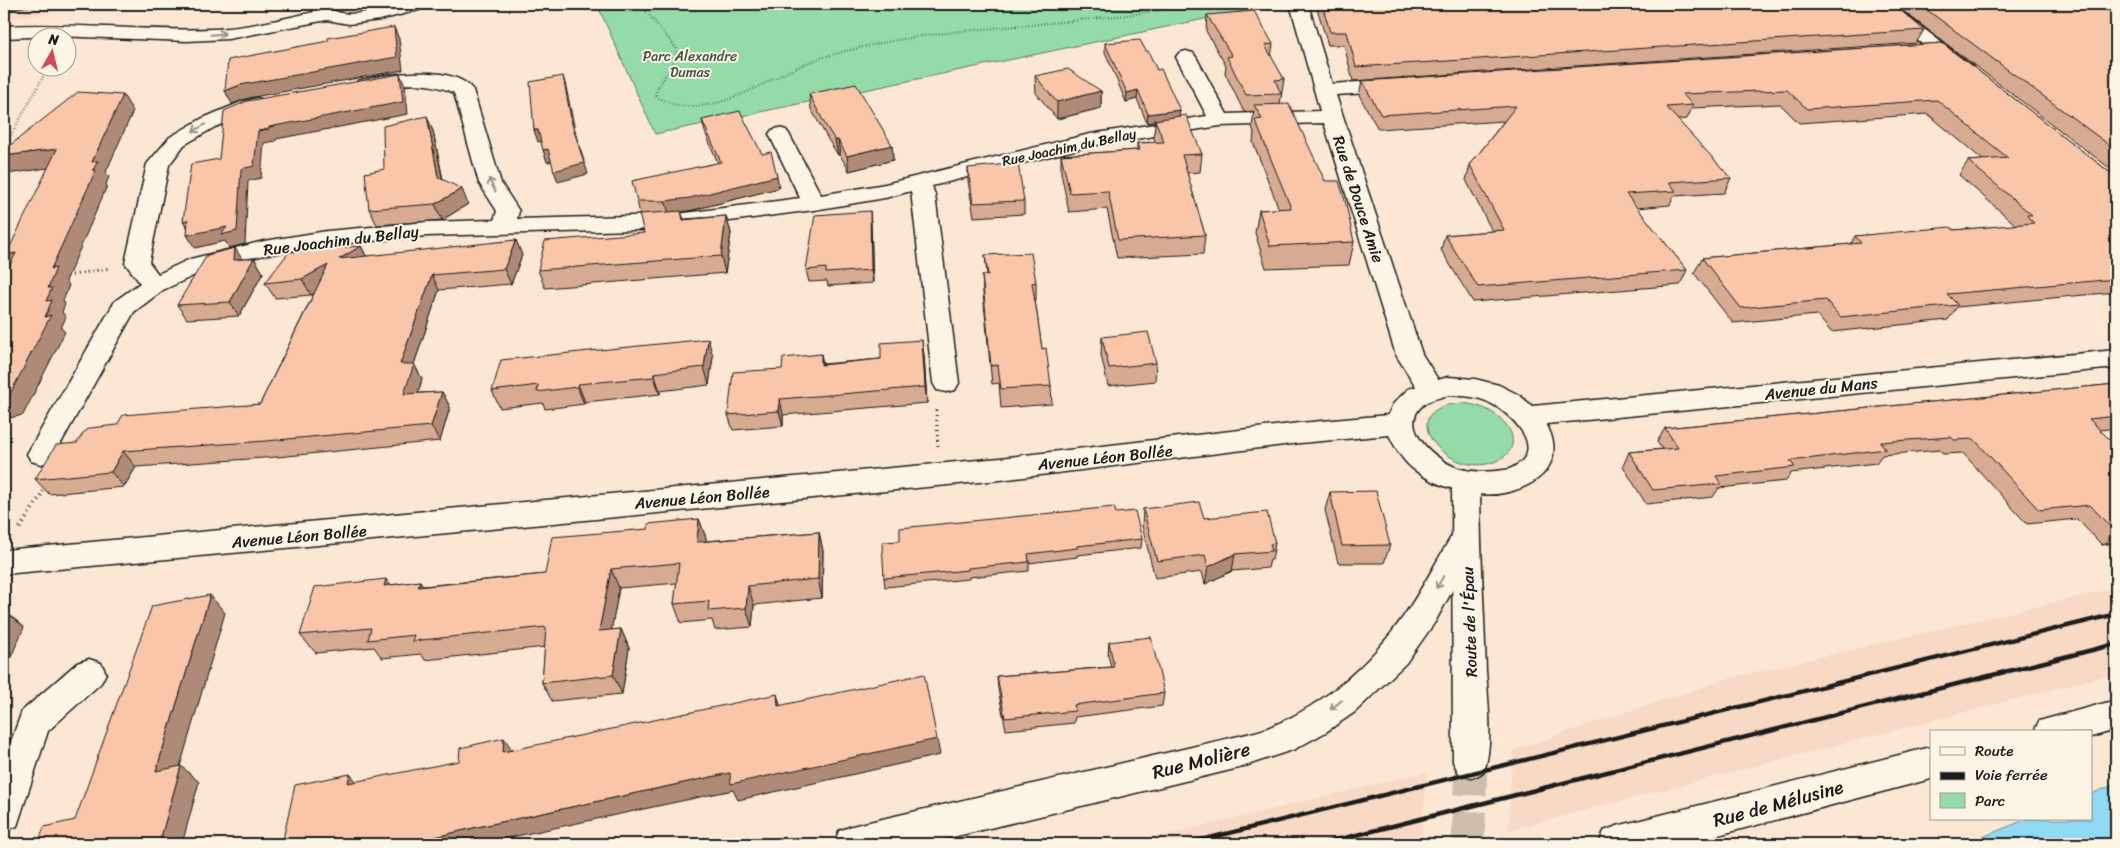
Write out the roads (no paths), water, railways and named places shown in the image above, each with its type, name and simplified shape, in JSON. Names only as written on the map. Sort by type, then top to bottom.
[{"type":"street","points":[[100,31],[215,21],[301,4]]},
{"type":"street","points":[[4,32],[29,30],[100,31],[165,35],[216,35],[265,28],[323,9],[346,18],[381,16],[418,4]]},
{"type":"street","name":"Rue de Douce Amie","points":[[1299,4],[1332,117],[1410,355],[1430,389]]},
{"type":"street","points":[[1881,4],[1978,79]]},
{"type":"street","points":[[1910,51],[1940,49]]},
{"type":"street","points":[[1186,57],[1220,120]]},
{"type":"street","points":[[342,89],[408,77],[432,78],[450,82],[463,90],[490,183],[508,211],[504,228]]},
{"type":"street","points":[[1324,90],[1418,84]]},
{"type":"street","points":[[154,285],[137,263],[158,164],[177,141],[208,123],[248,106],[276,101]]},
{"type":"street","name":"Rue Joachim du Bellay","points":[[41,454],[124,307],[154,285],[198,264],[273,246],[327,238],[427,229],[669,222],[814,203],[885,190],[1090,140],[1220,120],[1332,117]]},
{"type":"street","points":[[779,134],[814,203]]},
{"type":"street","points":[[919,181],[924,195],[946,383]]},
{"type":"street","name":"Avenue du Mans","points":[[1526,416],[2116,358]]},
{"type":"street","points":[[1448,386],[1468,387],[1491,393],[1513,404],[1526,416],[1536,430],[1540,445],[1538,460],[1529,471],[1514,480],[1495,484],[1466,483],[1438,473],[1421,462],[1409,449],[1402,436],[1400,424],[1404,408],[1409,402],[1430,389],[1448,386]]},
{"type":"street","name":"Avenue Léon Bollée","points":[[4,562],[339,533],[940,475],[1115,457],[1331,430],[1400,424]]},
{"type":"street","name":"Route de l'Épau","points":[[1466,483],[1464,540],[1471,662],[1471,762]]},
{"type":"street","name":"Rue Molière","points":[[852,844],[1239,752],[1282,738],[1320,718],[1354,691],[1394,652],[1418,619],[1464,540]]},
{"type":"street","points":[[4,814],[34,722],[89,673]]},
{"type":"street","points":[[2059,730],[2116,715]]},
{"type":"street","name":"Rue de Mélusine","points":[[1622,844],[1930,763]]},
{"type":"water","points":[[2116,784],[2116,844],[1965,844],[2025,820],[2092,820],[2092,794]]},
{"type":"tunnel","points":[[1468,844],[1471,762]]},
{"type":"railway","points":[[1185,844],[2116,614]]},
{"type":"railway","points":[[1321,844],[2116,644]]},
{"type":"park label","name":"Parc Alexandre Dumas","points":[[690,64]]}]
